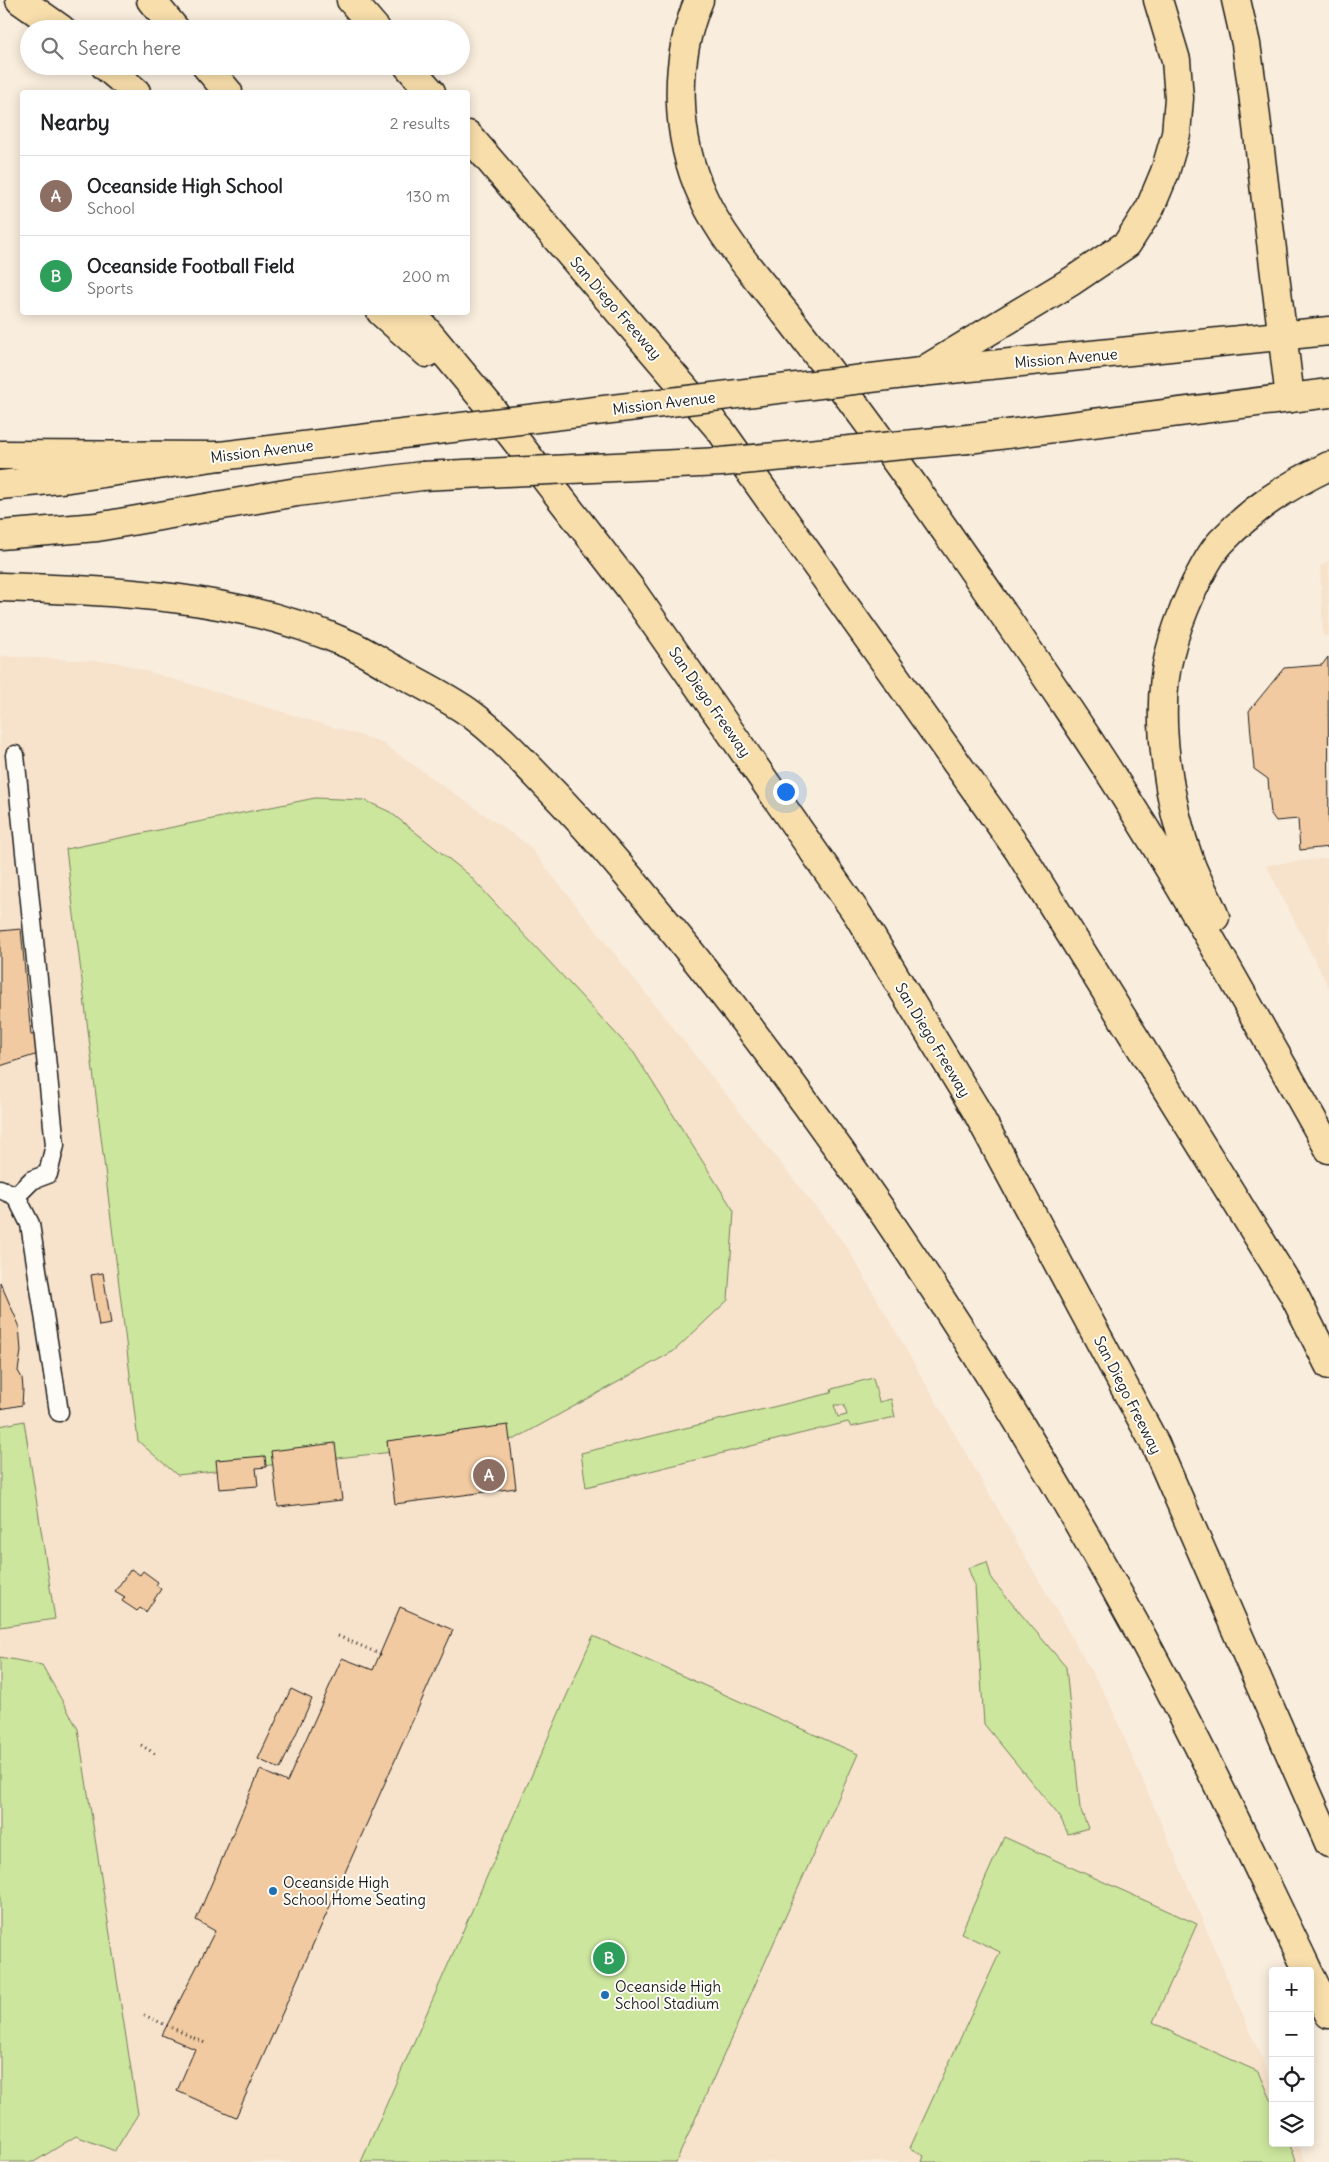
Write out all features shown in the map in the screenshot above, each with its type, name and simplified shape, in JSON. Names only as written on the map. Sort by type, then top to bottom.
[{"type":"main road","points":[[20,0],[48,20]]},
{"type":"main road","points":[[151,0],[168,20]]},
{"type":"main road","points":[[352,0],[369,20]]},
{"type":"main road","points":[[699,0],[688,35],[683,66],[681,102],[684,135],[691,167],[704,198],[736,248],[916,490],[1025,645],[1172,872],[1329,1149]]},
{"type":"main road","points":[[921,372],[1072,281],[1128,244],[1150,208],[1166,172],[1176,134],[1179,98],[1176,60],[1158,0]]},
{"type":"main road","points":[[1236,0],[1246,44],[1290,398]]},
{"type":"main road","points":[[116,75],[134,90]]},
{"type":"main road","points":[[214,75],[226,90]]},
{"type":"main road","points":[[416,75],[429,90]]},
{"type":"main road","name":"San Diego Freeway","points":[[470,137],[721,431],[1020,851],[1293,1293],[1329,1365]]},
{"type":"main road","points":[[384,315],[490,407]]},
{"type":"main road","name":"San Diego Freeway","points":[[413,315],[490,407],[630,588],[858,915],[976,1110],[1155,1444],[1329,1843]]},
{"type":"main road","name":"Mission Avenue","points":[[0,485],[70,478],[220,456],[921,372],[1282,338],[1329,331]]},
{"type":"main road","points":[[0,535],[97,527],[297,492],[422,476],[721,462],[968,439],[1329,393]]},
{"type":"main road","points":[[0,455],[220,456]]},
{"type":"main road","points":[[1286,1073],[1191,864],[1172,797],[1167,767],[1164,731],[1165,688],[1169,654],[1181,615],[1197,580],[1220,544],[1253,512],[1292,484],[1329,466]]},
{"type":"main road","points":[[0,587],[142,594],[254,612],[349,644],[435,691],[472,715],[506,743],[573,812],[652,904],[794,1084],[878,1205],[980,1360],[1085,1536],[1144,1641],[1230,1810],[1306,1967]]},
{"type":"main road","points":[[1314,1983],[1329,2014]]},
{"type":"lane","points":[[15,755],[55,1146],[48,1174],[8,1193],[30,1224],[59,1412]]},
{"type":"path","points":[[338,1636],[380,1654],[382,1650]]},
{"type":"path","points":[[142,1745],[157,1755]]},
{"type":"path","points":[[144,2015],[205,2043]]},
{"type":"shaded area","points":[[1329,561],[1329,635],[1323,636],[1320,566]]},
{"type":"shaded area","points":[[0,656],[116,662],[379,741],[528,845],[847,1247],[1109,1702],[1269,2076],[1269,2147],[1300,2147],[1306,2162],[0,2162]]},
{"type":"shaded area","points":[[1329,858],[1329,988],[1266,865]]},
{"type":"green space","points":[[315,798],[364,800],[390,812],[468,874],[634,1053],[734,1211],[728,1300],[674,1351],[515,1439],[177,1475],[138,1441],[66,849]]},
{"type":"green space","points":[[873,1378],[879,1402],[891,1399],[895,1417],[851,1427],[848,1422],[586,1487],[581,1453],[831,1393],[832,1389]],"holes":[[[834,1405],[844,1405],[847,1415],[838,1417]]]},
{"type":"green space","points":[[24,1421],[55,1619],[0,1627],[0,1426]]},
{"type":"green space","points":[[987,1562],[992,1580],[1066,1667],[1080,1808],[1088,1828],[1068,1834],[1060,1817],[984,1724],[975,1586],[968,1568]]},
{"type":"green space","points":[[593,1636],[858,1754],[676,2162],[361,2162]]},
{"type":"green space","points":[[0,1657],[42,1665],[78,1729],[138,2114],[115,2151],[76,2136],[34,2162],[0,2162]]},
{"type":"green space","points":[[1004,1837],[1197,1924],[1153,2022],[1181,2037],[1259,2072],[1269,2095],[1269,2147],[1291,2147],[1297,2162],[922,2162],[924,2156],[910,2148],[1000,1952],[961,1933]]},
{"type":"building","points":[[1328,657],[1329,847],[1300,850],[1298,819],[1276,821],[1271,814],[1268,779],[1254,769],[1249,711],[1284,668],[1322,665]]},
{"type":"building","points":[[21,929],[31,1035],[39,1034],[41,1053],[0,1066],[0,931]]},
{"type":"building","points":[[103,1273],[111,1324],[99,1326],[91,1275]]},
{"type":"building","points":[[0,1282],[19,1325],[21,1351],[18,1371],[22,1378],[23,1389],[22,1405],[0,1409]]},
{"type":"building","points":[[508,1425],[516,1488],[395,1504],[387,1441]]},
{"type":"building","points":[[335,1443],[342,1500],[278,1507],[271,1451]]},
{"type":"building","points":[[265,1456],[266,1467],[256,1468],[258,1486],[219,1489],[216,1460]]},
{"type":"building","points":[[131,1569],[140,1575],[143,1571],[158,1582],[156,1585],[161,1589],[146,1612],[140,1608],[137,1611],[122,1601],[125,1597],[115,1591]]},
{"type":"building","name":"Oceanside High School Home Seating","points":[[400,1607],[453,1630],[236,2117],[177,2091],[195,2049],[162,2035],[215,1931],[196,1920],[260,1770],[287,1782],[342,1658],[373,1670]]},
{"type":"building","points":[[291,1689],[312,1699],[280,1769],[258,1759]]},
{"type":"place","name":"Oceanside High School","points":[[489,1475]]},
{"type":"place","name":"Oceanside High School Home Seating","points":[[273,1891]]},
{"type":"place","name":"Oceanside Football Field","points":[[609,1958]]},
{"type":"place","name":"Oceanside High School Stadium","points":[[605,1995]]}]
